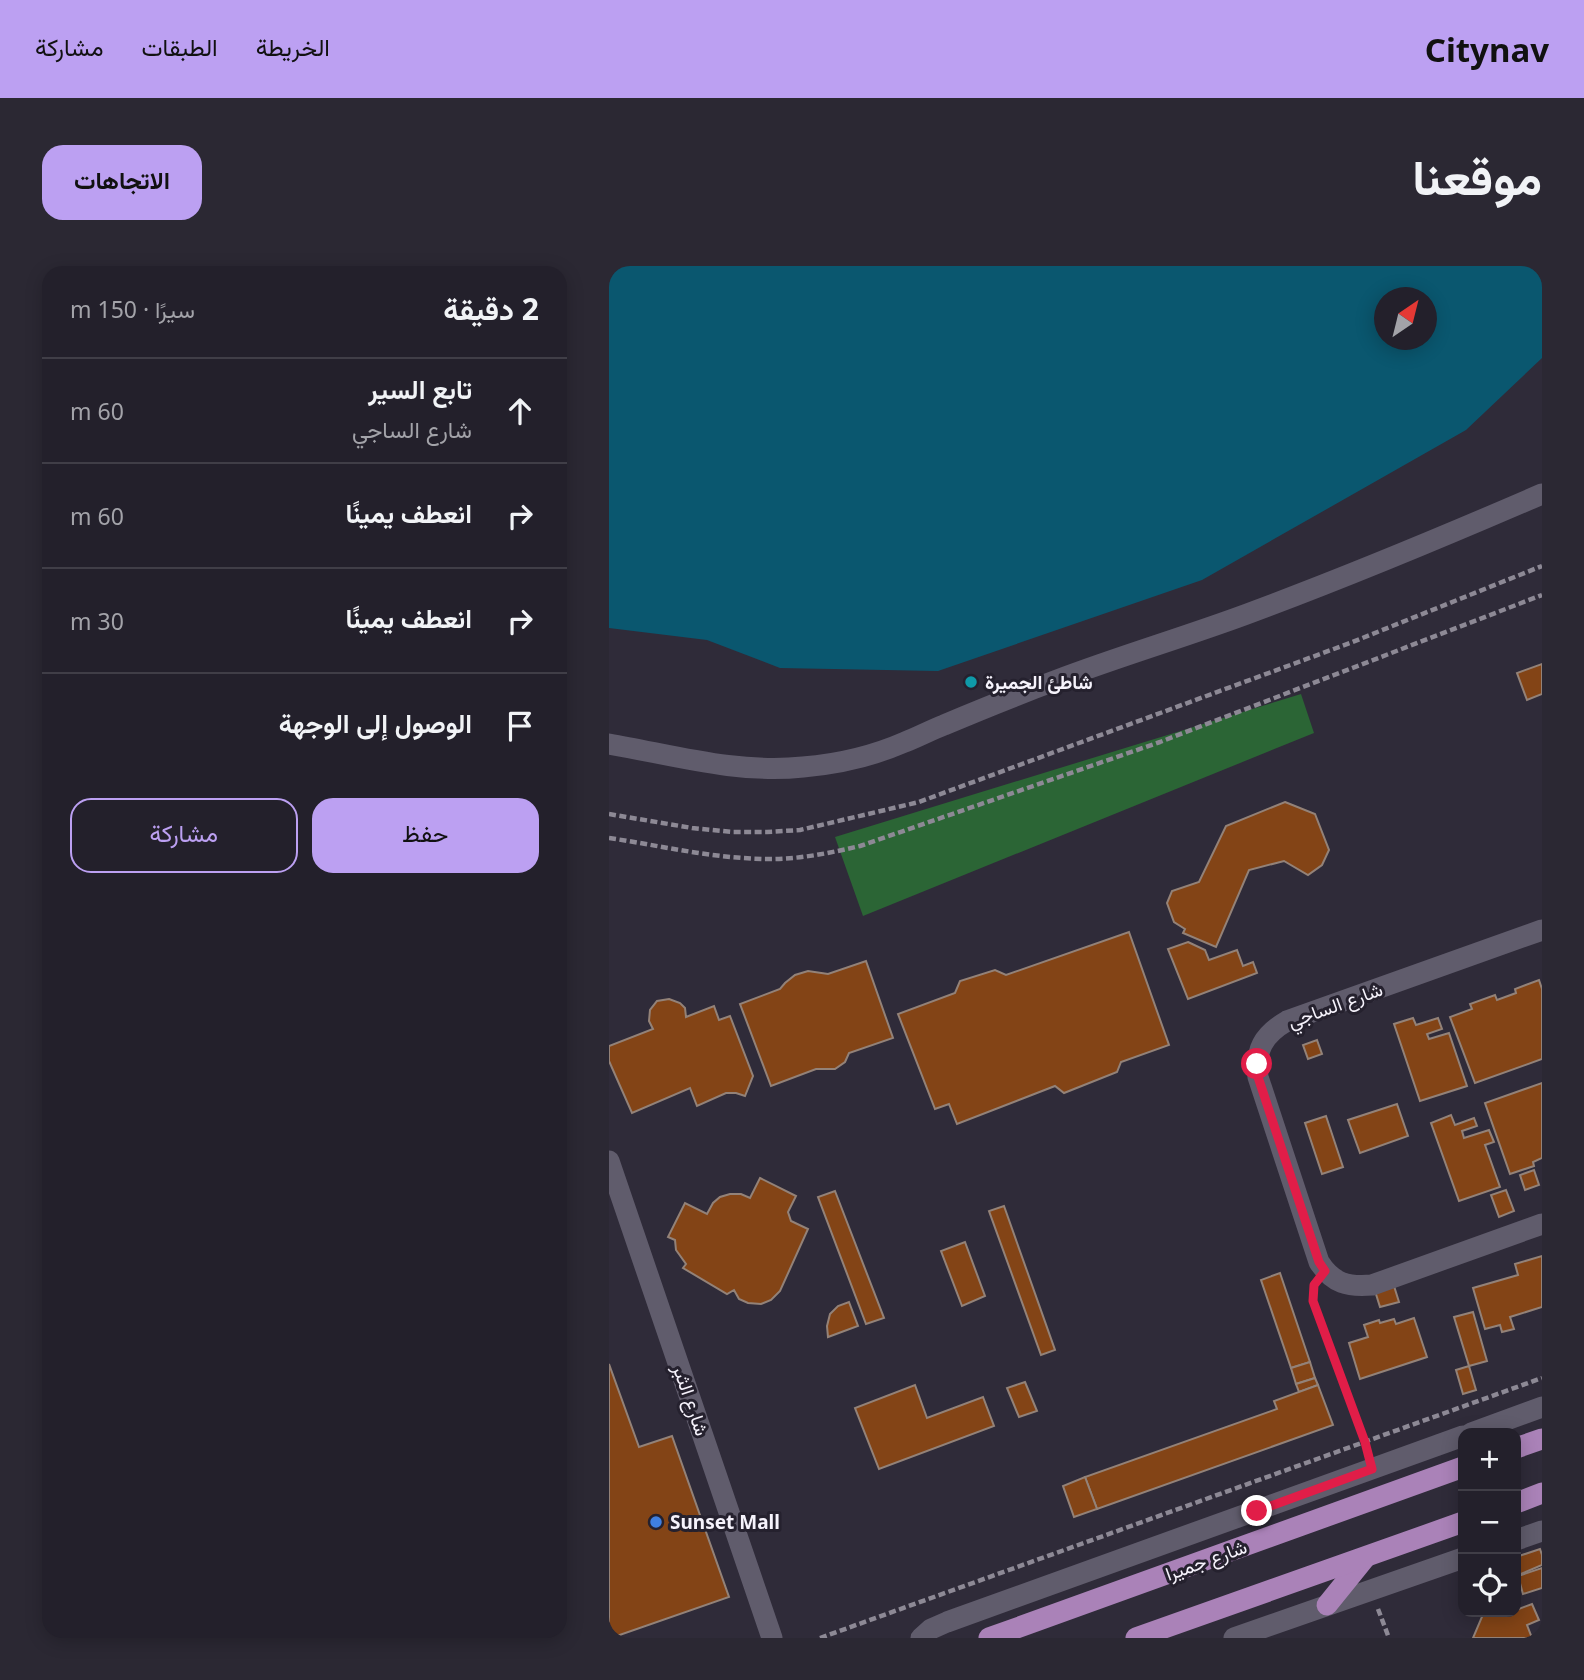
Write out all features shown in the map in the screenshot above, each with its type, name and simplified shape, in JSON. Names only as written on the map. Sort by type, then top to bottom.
[{"type":"main road","points":[[1521,1446],[1542,1439]]},
{"type":"main road","name":"شارع جميرا","points":[[989,1638],[1458,1469]]},
{"type":"main road","points":[[1521,1501],[1542,1493]]},
{"type":"main road","points":[[1136,1638],[1458,1524]]},
{"type":"main road","points":[[1327,1605],[1365,1558]]},
{"type":"street","points":[[609,744],[734,767],[765,769],[801,768],[870,754],[904,743],[1058,679],[1246,615],[1542,494]]},
{"type":"street","name":"شارع الساجي","points":[[1325,1271],[1319,1262],[1258,1077],[1259,1050],[1265,1038],[1287,1021],[1542,930]]},
{"type":"street","name":"شارع الثبر","points":[[609,1161],[772,1638]]},
{"type":"street","points":[[1325,1271],[1338,1282],[1355,1286],[1372,1285],[1542,1224]]},
{"type":"street","points":[[1485,1428],[1542,1407]]},
{"type":"street","points":[[921,1638],[931,1629],[947,1622],[1458,1438]]},
{"type":"street","points":[[1521,1538],[1542,1531]]},
{"type":"street","points":[[1234,1638],[1458,1560]]},
{"type":"path","points":[[609,814],[692,828],[767,832],[800,830],[919,802],[1350,643],[1542,566]]},
{"type":"path","points":[[609,838],[711,856],[747,859],[809,857],[860,846],[1160,742],[1542,596]]},
{"type":"path","points":[[1325,1271],[1314,1285],[1313,1301],[1365,1442],[1372,1469]]},
{"type":"path","points":[[820,1638],[1542,1378]]},
{"type":"path","points":[[1377,1605],[1389,1638]]},
{"type":"green space","points":[[1301,694],[1314,733],[863,916],[835,837]]},
{"type":"water","points":[[609,266],[1542,266],[1542,358],[1466,430],[1202,580],[938,671],[780,668],[707,640],[609,628]]},
{"type":"building","points":[[1542,664],[1542,694],[1527,700],[1517,673]]},
{"type":"building","points":[[1285,802],[1315,814],[1329,850],[1322,865],[1308,875],[1284,861],[1249,870],[1216,947],[1183,933],[1185,929],[1174,922],[1167,903],[1172,891],[1199,882],[1226,826]]},
{"type":"building","points":[[1129,932],[1169,1045],[1121,1062],[1117,1072],[1064,1093],[1055,1086],[957,1124],[949,1104],[935,1109],[898,1014],[955,993],[960,981],[995,970],[1006,975]]},
{"type":"building","points":[[1188,942],[1205,950],[1209,960],[1237,950],[1243,966],[1253,962],[1257,973],[1188,999],[1168,949]]},
{"type":"building","points":[[866,961],[893,1038],[849,1053],[845,1062],[835,1069],[816,1069],[771,1086],[740,1004],[780,989],[795,975],[808,971],[828,974]]},
{"type":"building","points":[[1539,980],[1542,989],[1542,1059],[1475,1083],[1450,1017],[1472,1009],[1470,1004],[1495,995],[1497,1000],[1516,993],[1515,989]]},
{"type":"building","points":[[669,999],[685,1008],[686,1017],[714,1006],[719,1020],[730,1016],[753,1076],[745,1096],[726,1093],[697,1106],[690,1088],[632,1113],[609,1061],[609,1046],[653,1029],[649,1021],[650,1010],[657,1001]]},
{"type":"building","points":[[1413,1018],[1416,1025],[1438,1018],[1442,1029],[1427,1034],[1429,1039],[1449,1033],[1467,1086],[1420,1101],[1394,1024]]},
{"type":"building","points":[[1317,1040],[1322,1054],[1308,1059],[1303,1045]]},
{"type":"building","points":[[1542,1083],[1542,1158],[1533,1162],[1534,1166],[1510,1174],[1485,1103]]},
{"type":"building","points":[[1397,1104],[1408,1136],[1360,1153],[1348,1120]]},
{"type":"building","points":[[1451,1115],[1455,1125],[1474,1118],[1477,1126],[1462,1131],[1464,1138],[1489,1130],[1494,1142],[1485,1145],[1500,1187],[1459,1201],[1431,1123]]},
{"type":"building","points":[[1326,1116],[1343,1167],[1322,1174],[1305,1123]]},
{"type":"building","points":[[1534,1170],[1539,1185],[1525,1190],[1520,1175]]},
{"type":"building","points":[[760,1178],[796,1196],[788,1212],[791,1221],[808,1229],[780,1291],[771,1300],[761,1304],[739,1299],[734,1290],[727,1294],[683,1268],[686,1264],[676,1250],[675,1240],[668,1237],[685,1203],[707,1214],[720,1197],[741,1194],[750,1198]]},
{"type":"building","points":[[1506,1190],[1514,1211],[1499,1217],[1491,1195]]},
{"type":"building","points":[[835,1191],[884,1318],[866,1324],[818,1197]]},
{"type":"building","points":[[1004,1206],[1055,1350],[1041,1355],[989,1211]]},
{"type":"building","points":[[965,1242],[985,1296],[962,1306],[941,1251]]},
{"type":"building","points":[[1542,1256],[1542,1307],[1510,1317],[1514,1329],[1502,1332],[1500,1325],[1485,1329],[1473,1288],[1518,1275],[1515,1264]]},
{"type":"building","points":[[1280,1273],[1310,1362],[1291,1368],[1261,1280]]},
{"type":"building","points":[[1394,1286],[1399,1302],[1380,1307],[1375,1291]]},
{"type":"building","points":[[849,1302],[858,1326],[828,1337],[830,1314],[838,1306]]},
{"type":"building","points":[[1473,1312],[1487,1361],[1469,1366],[1454,1317]]},
{"type":"building","points":[[1414,1318],[1427,1357],[1360,1379],[1349,1343],[1368,1337],[1364,1325],[1394,1319],[1396,1324]]},
{"type":"building","points":[[1310,1362],[1315,1378],[1296,1384],[1291,1368]]},
{"type":"building","name":"Sunset Mall","points":[[609,1364],[639,1447],[672,1436],[729,1597],[611,1638],[609,1638]]},
{"type":"building","points":[[1469,1366],[1476,1390],[1463,1394],[1456,1370]]},
{"type":"building","points":[[1315,1378],[1318,1385],[1299,1392],[1296,1384]]},
{"type":"building","points":[[1025,1382],[1037,1411],[1019,1417],[1007,1388]]},
{"type":"building","points":[[915,1385],[927,1418],[983,1397],[994,1426],[879,1469],[855,1408]]},
{"type":"building","points":[[1318,1385],[1333,1425],[1097,1509],[1085,1477],[1277,1409],[1274,1401]]},
{"type":"building","points":[[1085,1477],[1097,1509],[1074,1517],[1063,1486]]},
{"type":"building","points":[[1540,1549],[1542,1565],[1521,1574],[1521,1555]]},
{"type":"building","points":[[1542,1568],[1542,1588],[1523,1594],[1521,1575]]},
{"type":"building","points":[[1532,1604],[1539,1620],[1527,1625],[1532,1638],[1473,1638],[1482,1617],[1521,1617],[1521,1608]]},
{"type":"place","name":"شاطئ الجميرة","points":[[971,682]]},
{"type":"place","name":"Sunset Mall","points":[[656,1522]]},
{"type":"route","points":[[1257,1064],[1258,1077],[1319,1262],[1325,1271],[1314,1285],[1313,1301],[1365,1442],[1372,1469],[1257,1511]]}]
